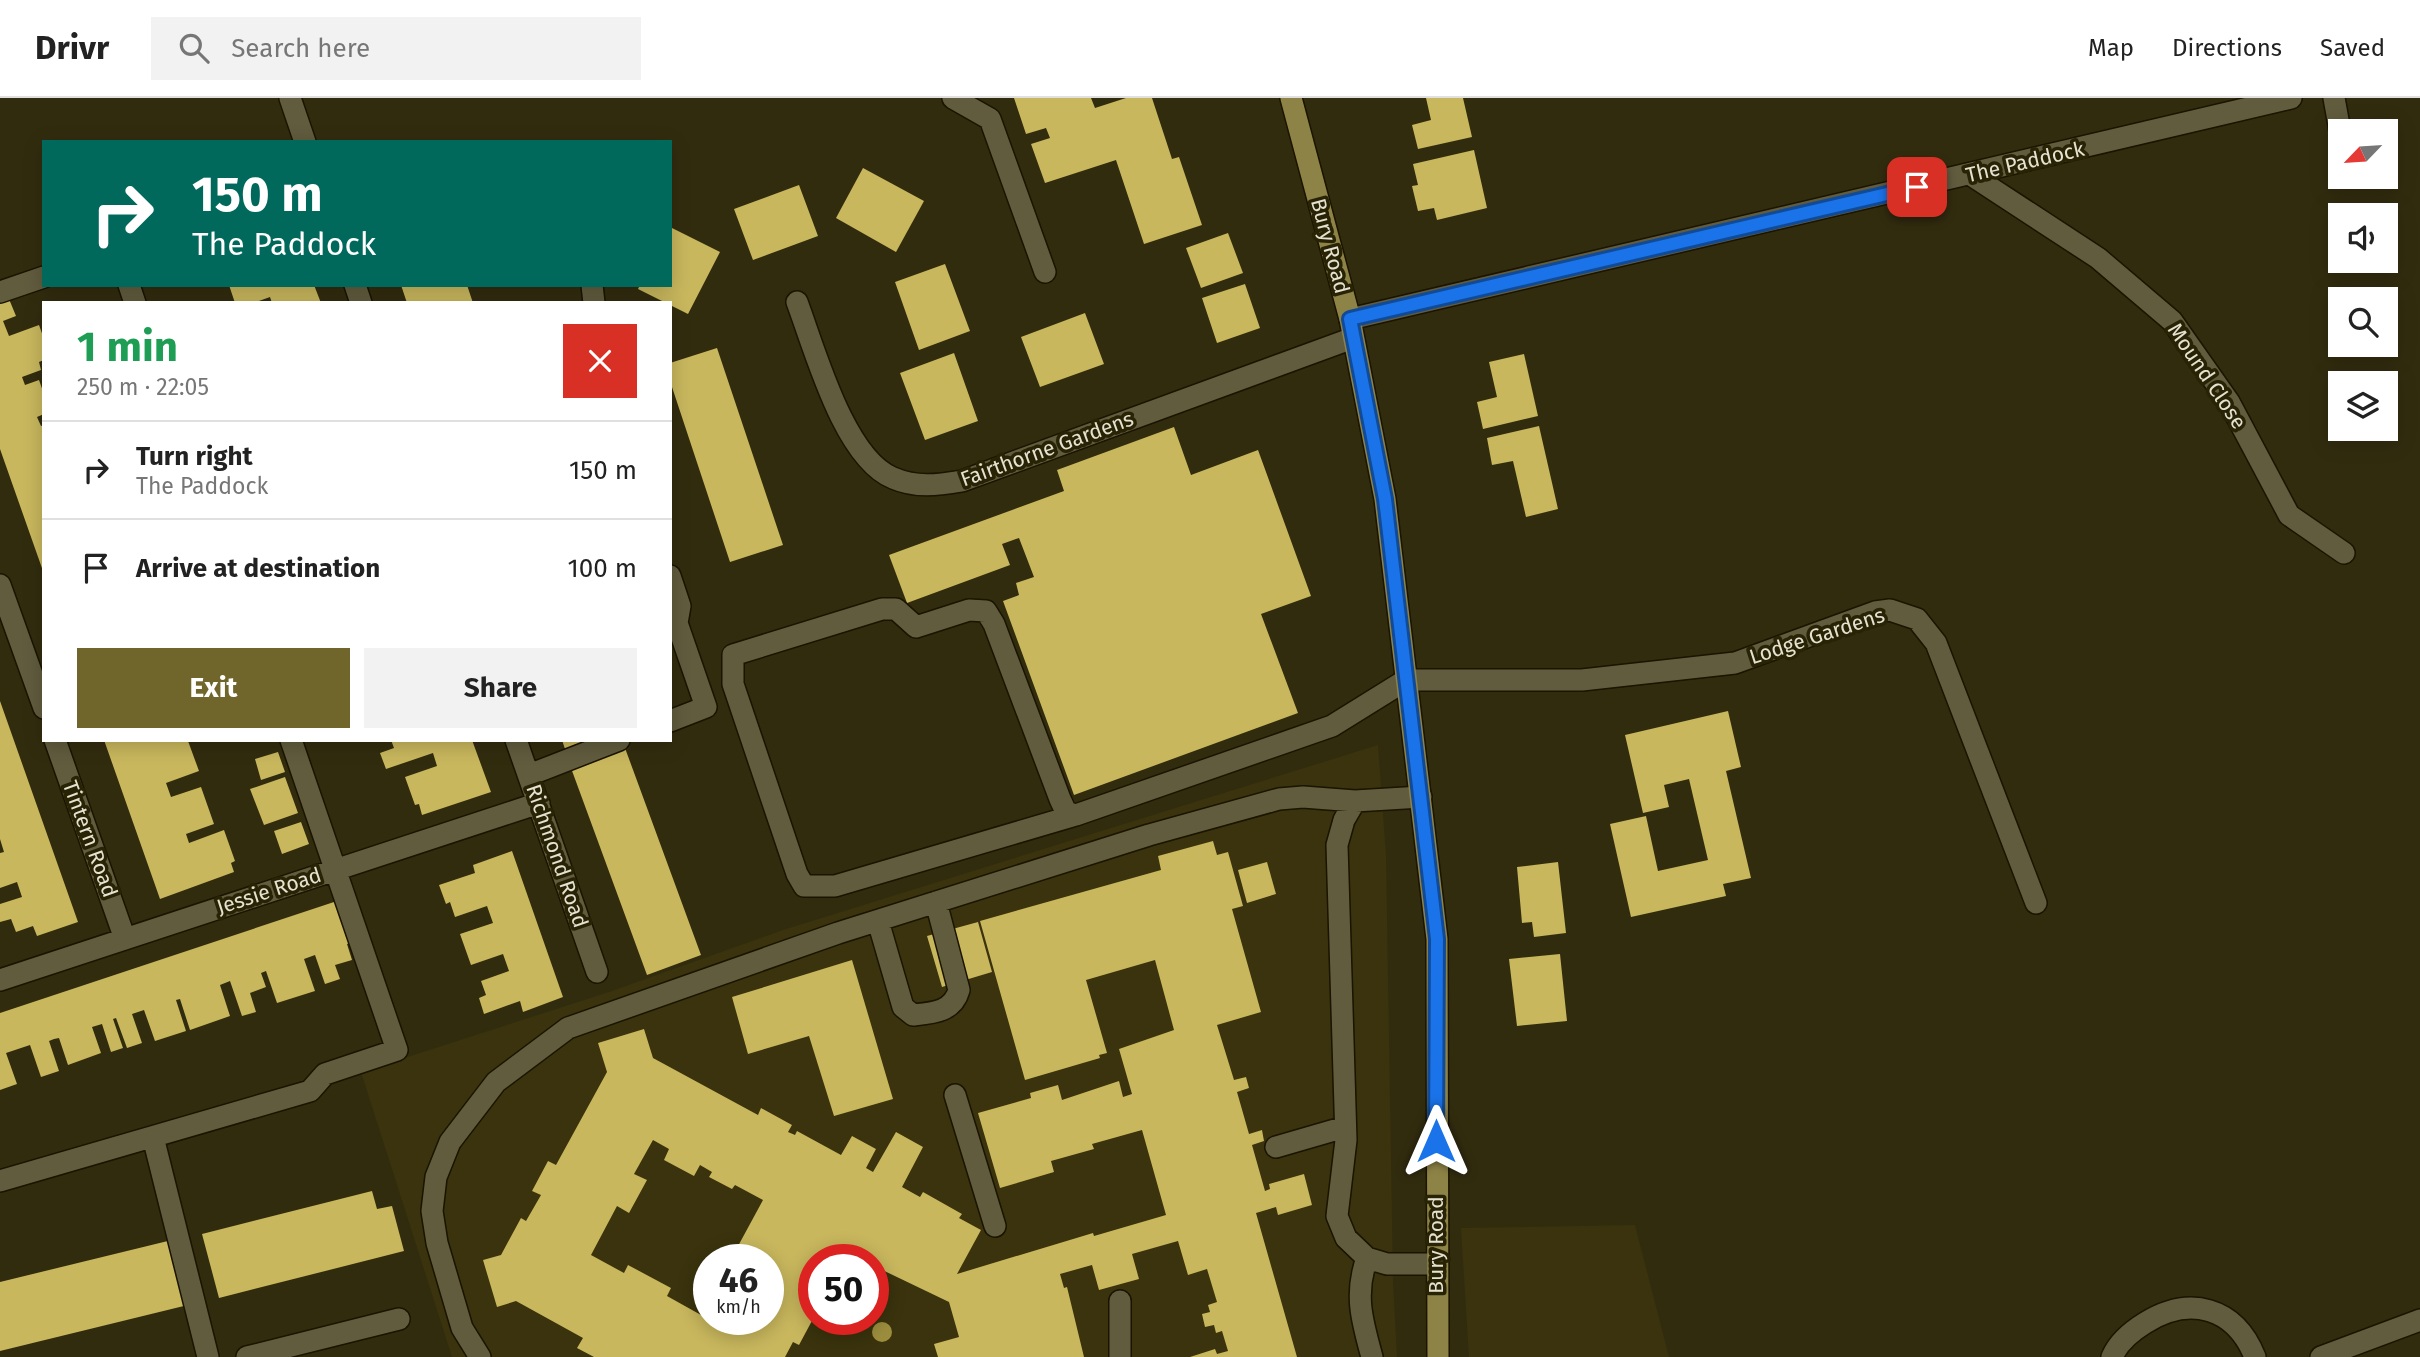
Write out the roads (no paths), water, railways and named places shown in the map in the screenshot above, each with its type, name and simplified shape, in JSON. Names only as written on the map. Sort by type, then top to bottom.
[{"type":"main road","name":"Bury Road","points":[[1291,98],[1351,328],[1385,499],[1421,797],[1437,939],[1435,1264],[1438,1357]]},
{"type":"street","points":[[290,98],[304,140]]},
{"type":"street","points":[[953,98],[990,119],[1045,272]]},
{"type":"street","name":"The Paddock","points":[[1351,328],[2291,98]]},
{"type":"street","points":[[2334,98],[2338,119]]},
{"type":"street","name":"Mound Close","points":[[1971,175],[2098,258],[2172,321],[2229,402],[2290,515],[2344,553]]},
{"type":"street","points":[[0,292],[42,278]]},
{"type":"street","name":"Fairthorne Gardens","points":[[797,302],[846,429],[861,454],[891,478],[926,486],[962,481],[1351,328]]},
{"type":"street","points":[[672,582],[680,606],[677,623],[706,707],[672,720]]},
{"type":"street","points":[[0,585],[42,702]]},
{"type":"street","points":[[1076,815],[1066,812],[1060,799],[994,624],[986,611],[969,610],[916,627],[896,608],[882,609],[733,655],[733,684],[797,874],[804,886],[835,886],[1076,815],[1332,726],[1406,680]]},
{"type":"street","name":"Lodge Gardens","points":[[1406,680],[1582,680],[1735,663],[1875,612],[1904,612],[1928,630],[1936,643],[2036,903]]},
{"type":"street","name":"Tintern Road","points":[[56,742],[125,939]]},
{"type":"street","points":[[0,1181],[310,1091],[325,1074],[397,1050],[292,742]]},
{"type":"street","name":"Richmond Road","points":[[517,742],[597,972]]},
{"type":"street","points":[[528,775],[615,742]]},
{"type":"street","points":[[480,1357],[462,1328],[437,1243],[432,1212],[436,1177],[450,1142],[496,1082],[568,1028],[878,920],[1149,835],[1279,799],[1356,801],[1421,797]]},
{"type":"street","points":[[1356,801],[1339,834],[1335,859],[1346,1163],[1338,1216],[1346,1238],[1367,1258],[1387,1264],[1435,1264]]},
{"type":"street","name":"Jessie Road","points":[[0,980],[539,803]]},
{"type":"street","points":[[878,920],[903,1007],[913,1015],[947,1008],[956,1000],[959,990],[936,902]]},
{"type":"street","points":[[955,1095],[995,1226]]},
{"type":"street","points":[[1276,1147],[1345,1127]]},
{"type":"street","points":[[153,1136],[208,1357]]},
{"type":"street","points":[[1367,1258],[1360,1277],[1359,1296],[1372,1357]]},
{"type":"street","points":[[1119,1357],[1120,1301]]},
{"type":"street","points":[[2112,1357],[2116,1347],[2138,1328],[2158,1315],[2184,1307],[2213,1310],[2237,1327],[2255,1357]]},
{"type":"street","points":[[247,1357],[400,1319]]},
{"type":"street","points":[[2321,1357],[2420,1320]]}]
